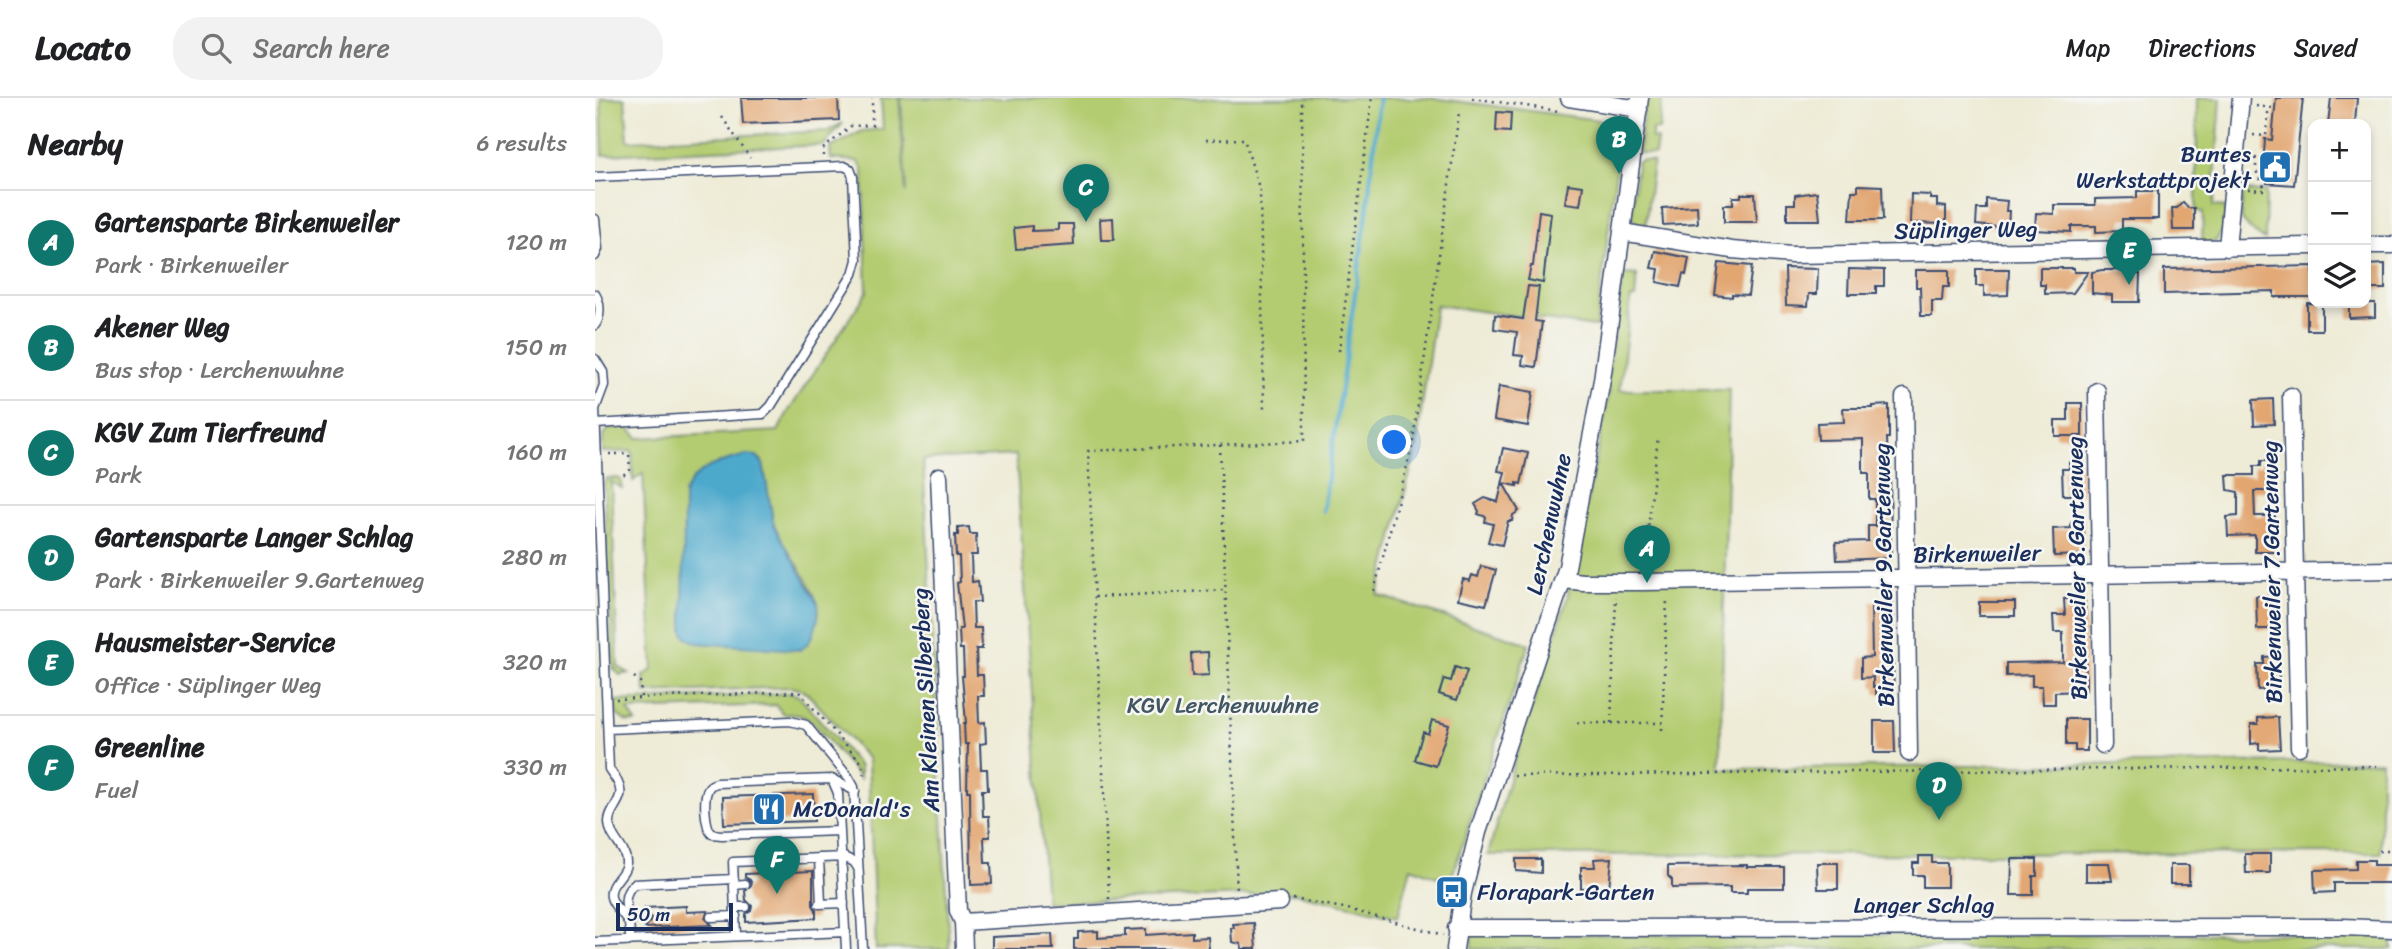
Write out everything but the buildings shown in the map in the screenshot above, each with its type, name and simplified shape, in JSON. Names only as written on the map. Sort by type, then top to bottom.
[{"type":"street","points":[[2228,248],[2241,98]]},
{"type":"street","points":[[1565,105],[1639,104]]},
{"type":"street","name":"Lerchenwuhne","points":[[1455,938],[1462,893],[1478,832],[1564,580],[1602,380],[1639,104]]},
{"type":"street","name":"Süplinger Weg","points":[[1622,232],[1732,250],[1793,255],[2308,246]]},
{"type":"street","points":[[2371,245],[2392,245]]},
{"type":"street","name":"Birkenweiler 8.Gartenweg","points":[[2097,391],[2103,745]]},
{"type":"street","name":"Birkenweiler 7.Gartenweg","points":[[2291,396],[2299,747]]},
{"type":"street","name":"Birkenweiler 9.Gartenweg","points":[[1905,397],[1909,753]]},
{"type":"street","name":"Am Kleinen Silberberg","points":[[939,476],[958,911],[963,922],[964,949]]},
{"type":"street","name":"Birkenweiler","points":[[1564,580],[1643,582],[1906,579],[2392,570]]},
{"type":"street","points":[[963,922],[1280,902]]},
{"type":"street","name":"Langer Schlag","points":[[1455,938],[2343,927],[2392,929]]},
{"type":"lane","points":[[595,177],[841,165],[850,169],[853,174],[857,260],[854,271],[768,410],[757,416],[596,424]]},
{"type":"lane","points":[[595,219],[598,249],[595,256]]},
{"type":"lane","points":[[595,294],[599,302],[599,319],[595,325]]},
{"type":"lane","points":[[595,359],[603,372],[604,385],[596,405],[596,474],[609,769],[619,785],[620,800],[610,816],[609,823],[614,841],[626,856],[626,867],[612,887],[611,895],[629,923],[630,941]]},
{"type":"lane","points":[[595,680],[606,679]]},
{"type":"lane","points":[[608,729],[790,720],[809,728],[849,778],[855,791],[863,949]]},
{"type":"lane","points":[[840,831],[712,834],[708,828],[707,792],[713,784],[832,779],[855,791]]},
{"type":"lane","points":[[832,779],[838,793],[846,949]]},
{"type":"lane","points":[[736,936],[733,862],[841,857],[854,862],[860,871]]},
{"type":"lane","points":[[819,858],[818,904],[844,903]]},
{"type":"lane","points":[[645,919],[632,918],[626,908],[627,893],[634,884],[745,884]]},
{"type":"lane","points":[[711,917],[746,907]]},
{"type":"lane","points":[[595,943],[846,932]]},
{"type":"path","points":[[822,166],[823,149],[843,132],[851,126],[872,125],[872,98]]},
{"type":"path","points":[[1109,912],[1088,451],[1304,441],[1302,98]]},
{"type":"path","points":[[1339,351],[1371,98]]},
{"type":"path","points":[[1472,98],[1565,105]]},
{"type":"path","points":[[2264,106],[2275,108]]},
{"type":"path","points":[[1374,592],[1412,447],[1458,113]]},
{"type":"path","points":[[2246,134],[2266,136],[2268,113],[2274,114]]},
{"type":"path","points":[[722,117],[758,170]]},
{"type":"path","points":[[1206,140],[1244,139],[1260,191],[1264,410]]},
{"type":"path","points":[[2241,188],[2266,190],[2257,173],[2257,158],[2267,159],[2268,155]]},
{"type":"path","points":[[1643,582],[1658,436]]},
{"type":"path","points":[[1220,445],[1237,893]]},
{"type":"path","points":[[596,454],[628,453],[630,470],[623,475]]},
{"type":"path","points":[[1662,730],[1668,581]]},
{"type":"path","points":[[1611,723],[1616,582]]},
{"type":"path","points":[[1094,597],[1224,590]]},
{"type":"path","points":[[634,677],[640,682],[641,698],[799,692],[862,763],[864,781]]},
{"type":"path","points":[[1577,723],[1662,723]]},
{"type":"path","points":[[1510,776],[2381,765]]},
{"type":"path","points":[[2379,851],[2392,851]]},
{"type":"path","points":[[1280,902],[1296,898],[1455,938]]},
{"type":"green space","points":[[601,98],[625,98],[628,141],[828,131],[843,123],[824,145],[603,155]]},
{"type":"green space","name":"KGV Lerchenwuhne","points":[[881,98],[899,98],[906,193],[901,98],[1432,98],[1622,123],[1596,327],[1436,305],[1416,450],[1378,595],[1529,644],[1450,882],[1411,867],[1398,917],[1296,893],[1046,903],[1016,455],[923,460],[949,949],[876,949],[868,759],[805,691],[791,687],[645,693],[644,676],[653,669],[643,473],[633,481],[632,451],[603,452],[603,435],[609,429],[628,427],[638,438],[778,431],[867,292],[863,169],[857,161],[831,159],[830,148],[862,131],[883,129]],"holes":[[[747,455],[761,459],[773,521],[810,586],[818,610],[817,622],[696,643],[686,637],[683,628],[691,481],[703,471],[724,461]]]},
{"type":"green space","points":[[1646,98],[1662,98],[1659,130],[1652,130],[1652,139],[1657,139],[1655,155],[1638,153]]},
{"type":"green space","points":[[2197,98],[2221,98],[2213,206],[2226,207],[2223,229],[2216,241],[2202,243],[2203,212],[2196,211]]},
{"type":"green space","points":[[1637,162],[1653,162],[1645,229],[1638,226],[1632,215]]},
{"type":"green space","points":[[2243,191],[2266,192],[2265,240],[2241,219]]},
{"type":"green space","points":[[1623,274],[1637,275],[1635,298],[1631,298],[1620,390],[1729,390],[1720,769],[2381,761],[2381,853],[1488,855],[1512,769],[1567,599],[1610,390],[1606,389]]},
{"type":"green space","points":[[606,479],[621,480],[622,488],[611,482],[618,667],[629,673],[620,675],[613,668],[604,484]]},
{"type":"green space","points":[[792,693],[800,697],[860,767],[860,778],[812,721],[800,715],[783,714],[776,705],[628,710],[636,722],[627,722],[617,715],[614,701]]},
{"type":"green space","points":[[2354,934],[2392,938],[2392,949],[1472,949],[1471,935]]},
{"type":"water","points":[[747,455],[757,456],[763,464],[774,525],[818,603],[815,630],[809,642],[800,650],[696,643],[686,637],[683,631],[684,494],[702,471]]},
{"type":"waterway","points":[[1323,511],[1367,212],[1379,98]]},
{"type":"place","name":"Buntes Werkstattprojekt","points":[[2275,167]]},
{"type":"place","name":"Akener Weg","points":[[1619,174]]},
{"type":"place","name":"KGV Zum Tierfreund","points":[[1086,222]]},
{"type":"place","name":"Hausmeister-Service","points":[[2129,285]]},
{"type":"place","name":"Gartensparte Birkenweiler","points":[[1647,583]]},
{"type":"place","name":"McDonald's","points":[[769,809]]},
{"type":"place","name":"Gartensparte Langer Schlag","points":[[1939,820]]},
{"type":"place","name":"Florapark-Garten","points":[[1452,892]]},
{"type":"place","name":"Greenline","points":[[777,894]]}]
